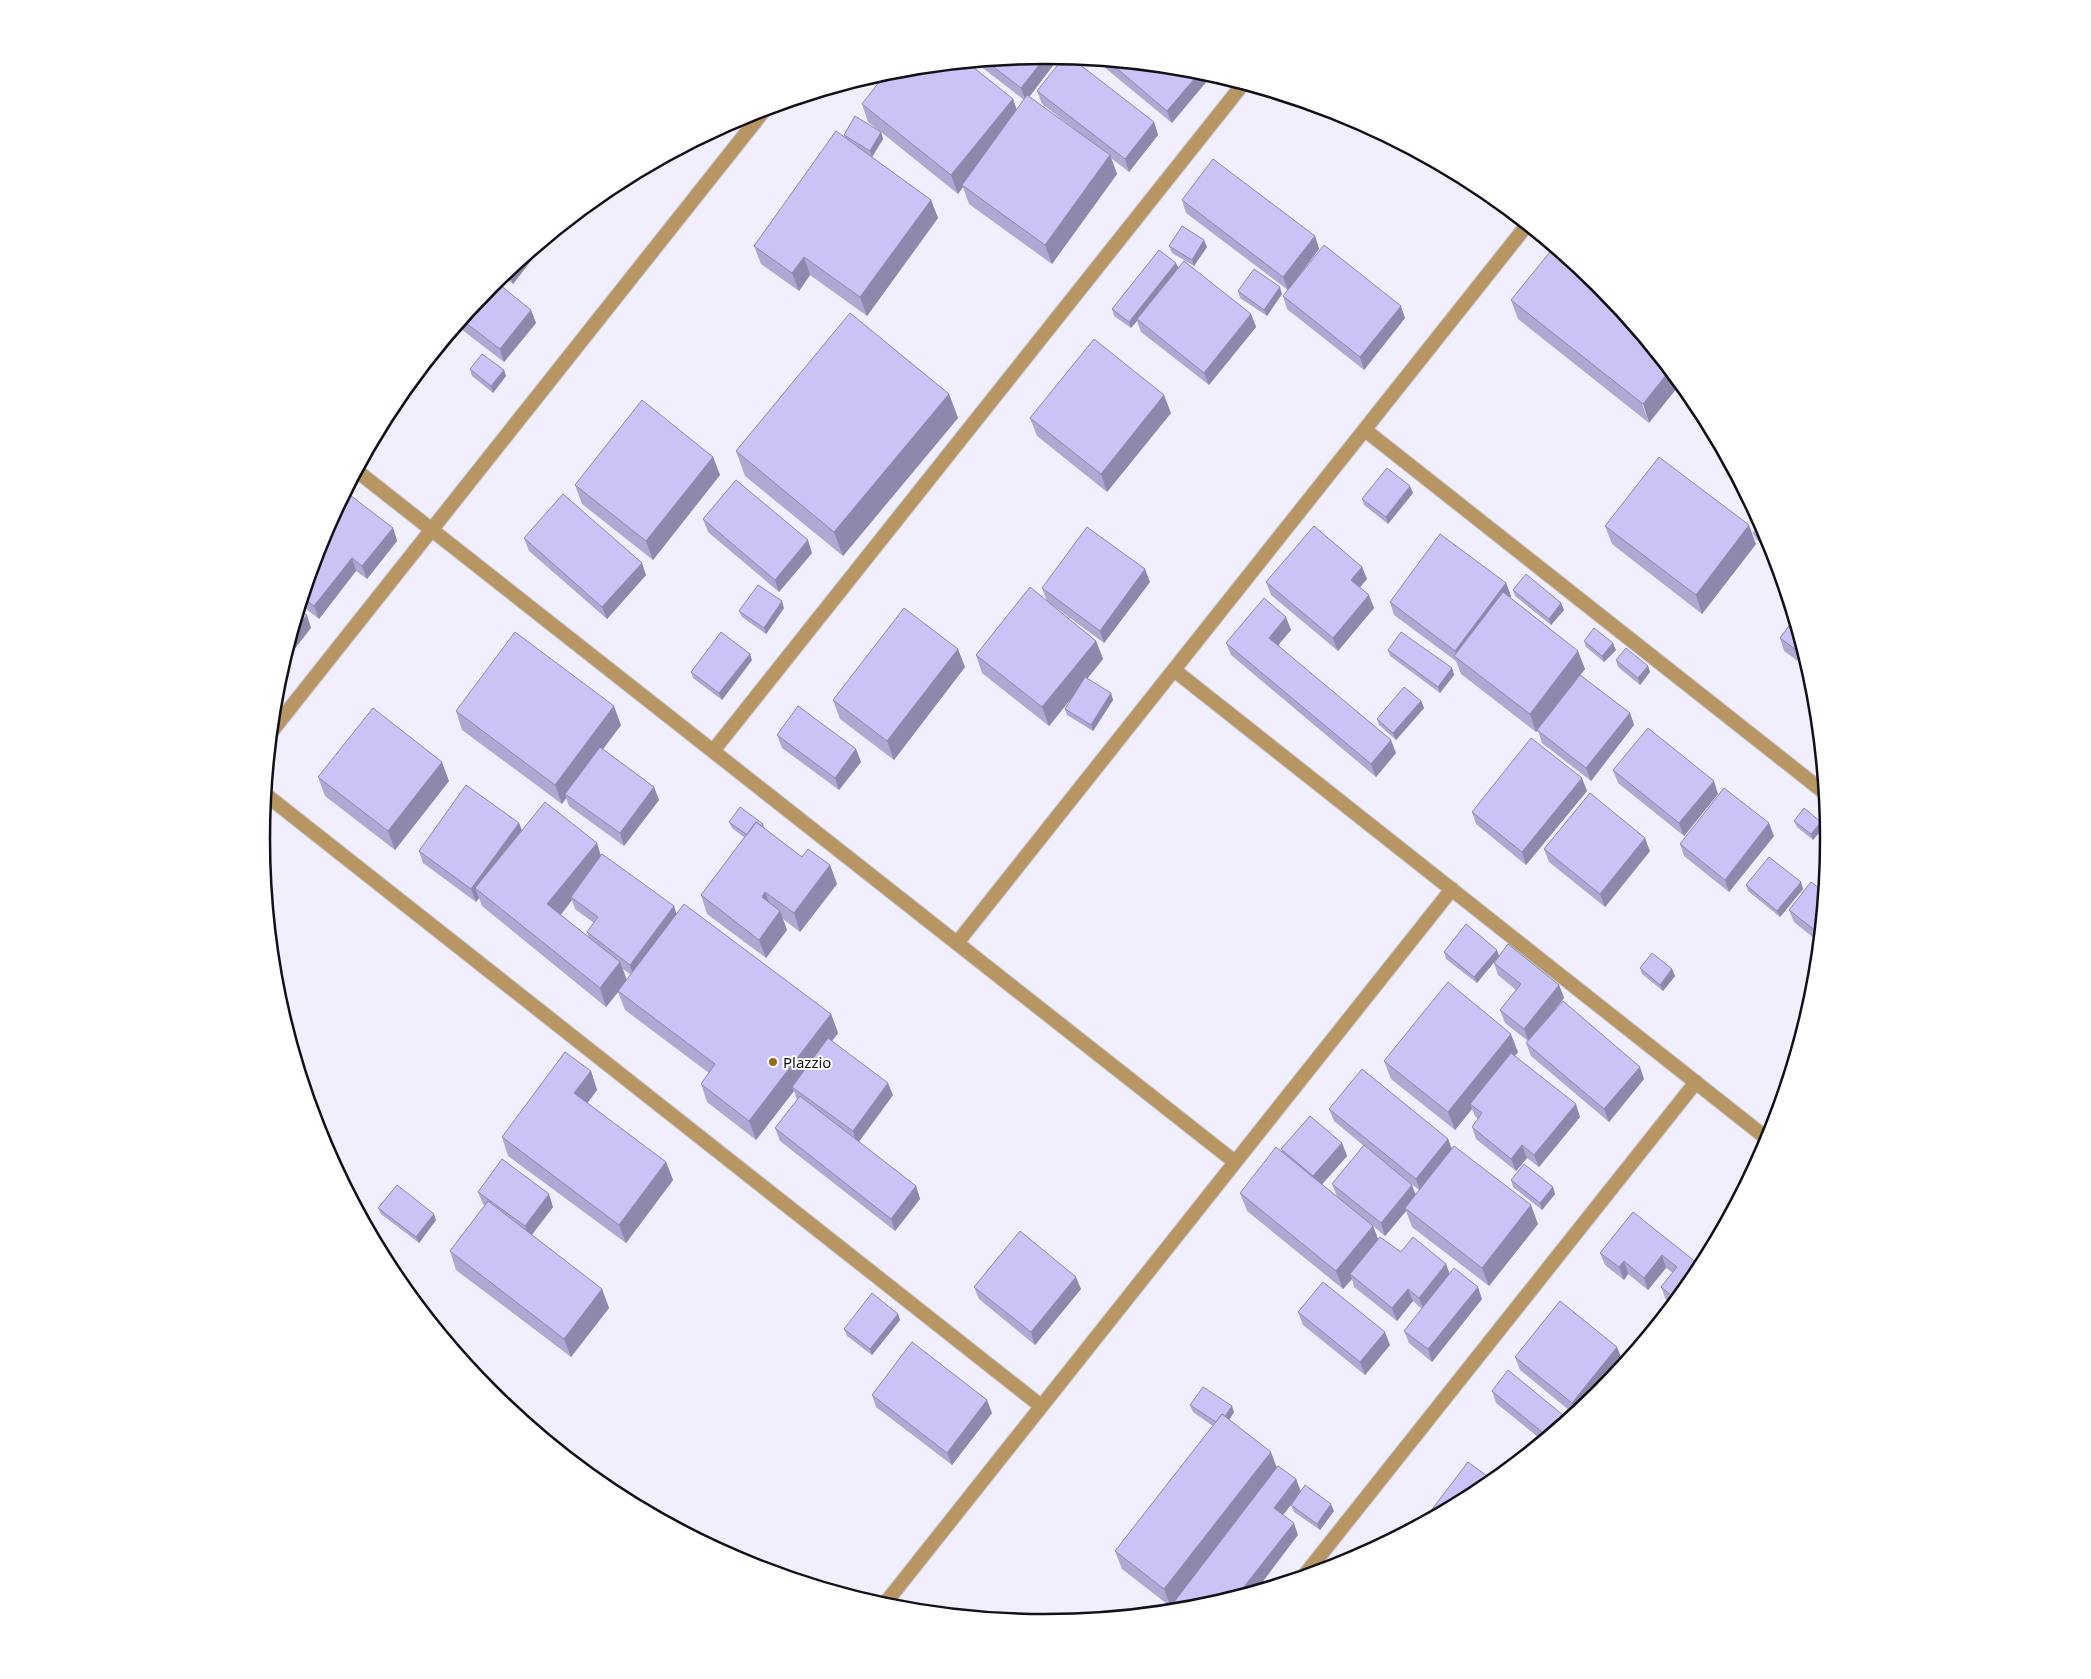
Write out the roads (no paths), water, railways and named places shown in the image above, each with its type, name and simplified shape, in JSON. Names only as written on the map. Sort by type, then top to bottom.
[{"type":"street","points":[[713,751],[1239,89]]},
{"type":"street","points":[[279,722],[756,120]]},
{"type":"street","points":[[957,944],[1524,229]]},
{"type":"street","points":[[1365,430],[1820,789]]},
{"type":"street","points":[[362,473],[1235,1162]]},
{"type":"street","points":[[1174,670],[1763,1134]]},
{"type":"street","points":[[271,798],[1041,1406]]},
{"type":"street","points":[[889,1599],[1452,889]]},
{"type":"street","points":[[1310,1568],[1696,1082]]},
{"type":"place","name":"Plazzio","points":[[773,1062]]}]
